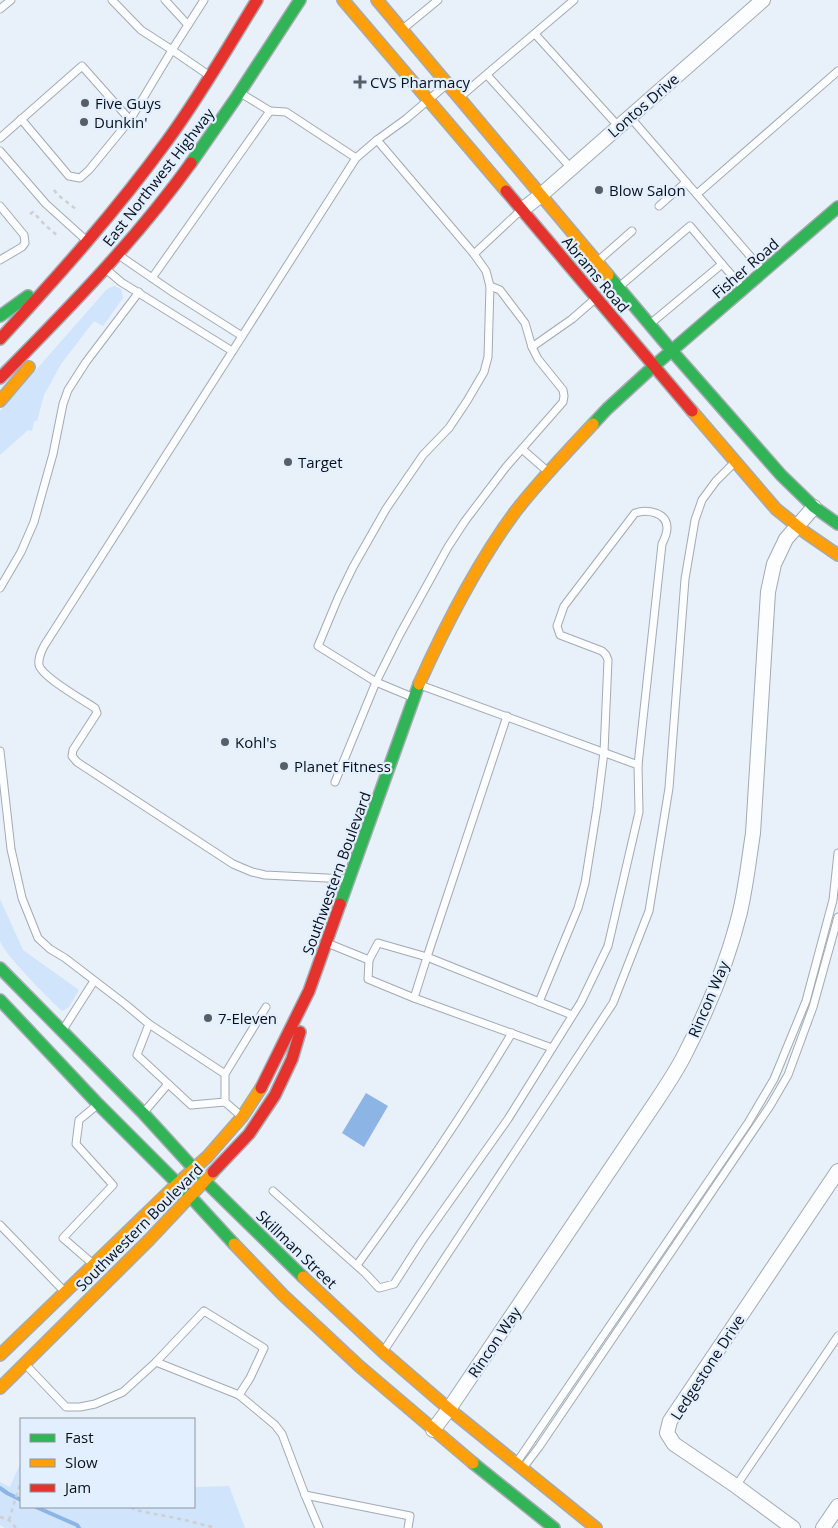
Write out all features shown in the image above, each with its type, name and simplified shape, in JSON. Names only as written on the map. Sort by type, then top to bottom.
[{"type":"main road","name":"East Northwest Highway","points":[[0,339],[91,244],[114,210],[168,140],[257,0]]},
{"type":"main road","name":"East Northwest Highway","points":[[0,378],[66,310],[102,265],[168,194],[241,93],[300,0]]},
{"type":"main road","name":"Abrams Road","points":[[343,0],[776,509],[796,527],[838,555]]},
{"type":"main road","name":"Abrams Road","points":[[377,0],[672,351],[781,475],[814,508],[838,524]]},
{"type":"main road","name":"Fisher Road","points":[[672,351],[838,207]]},
{"type":"main road","points":[[0,316],[15,304],[58,277]]},
{"type":"main road","points":[[50,342],[66,310]]},
{"type":"main road","name":"Southwestern Boulevard","points":[[4,1350],[177,1184],[208,1157],[242,1117],[262,1086],[309,991],[419,684],[443,630],[479,566],[515,513],[548,472],[607,409],[672,351]]},
{"type":"main road","points":[[0,401],[38,357]]},
{"type":"main road","name":"Skillman Street","points":[[0,968],[55,1040],[98,1104],[190,1196],[245,1257],[359,1366],[432,1430],[554,1528]]},
{"type":"main road","name":"Southwestern Boulevard","points":[[0,1388],[206,1182],[249,1134],[275,1095],[292,1059],[309,991]]},
{"type":"main road","name":"Skillman Street","points":[[0,1000],[55,1040],[143,1113],[206,1182],[383,1352],[449,1409],[596,1528]]},
{"type":"main road","points":[[4,1350],[24,1363]]},
{"type":"street","name":"Lontos Drive","points":[[522,210],[763,0]]},
{"type":"street","name":"Rincon Way","points":[[432,1430],[449,1409],[657,1100],[684,1056],[710,1000],[729,950],[740,912],[748,870],[753,832],[768,592],[774,564],[786,539],[814,508]]},
{"type":"street","name":"Ledgestone Drive","points":[[793,1528],[674,1444],[668,1433],[670,1421],[838,1171]]},
{"type":"street","points":[[823,1528],[838,1506]]},
{"type":"lane","points":[[0,9],[11,0]]},
{"type":"lane","points":[[112,0],[141,30],[210,76]]},
{"type":"lane","points":[[165,0],[188,26]]},
{"type":"lane","points":[[21,119],[70,176],[80,178],[130,120],[204,0]]},
{"type":"lane","points":[[402,30],[438,0]]},
{"type":"lane","points":[[459,98],[574,0]]},
{"type":"lane","points":[[535,34],[619,126]]},
{"type":"lane","points":[[0,138],[82,66],[130,120]]},
{"type":"lane","points":[[697,194],[838,71]]},
{"type":"lane","points":[[487,75],[571,168]]},
{"type":"lane","points":[[349,879],[305,878],[252,872],[233,864],[84,767],[72,756],[73,750],[97,713],[95,708],[46,676],[40,666],[40,656],[44,646],[356,158],[448,84]]},
{"type":"lane","points":[[241,93],[270,111],[286,112],[356,158]]},
{"type":"lane","points":[[152,278],[270,111]]},
{"type":"lane","points":[[630,117],[763,272]]},
{"type":"lane","points":[[378,140],[474,254],[486,271],[490,286],[488,357],[484,372],[449,428],[424,455],[386,509],[353,567],[318,646],[376,682],[415,698]]},
{"type":"lane","points":[[0,151],[46,204],[91,244]]},
{"type":"lane","points":[[660,206],[686,182]]},
{"type":"lane","points":[[0,206],[24,235],[26,243],[0,260]]},
{"type":"lane","points":[[474,254],[522,210]]},
{"type":"lane","points":[[618,287],[690,226],[744,289]]},
{"type":"lane","points":[[597,262],[632,231]]},
{"type":"lane","points":[[114,253],[242,336]]},
{"type":"lane","points":[[650,324],[722,264]]},
{"type":"lane","points":[[102,265],[122,282],[232,351]]},
{"type":"lane","points":[[335,782],[376,682],[448,547],[485,494],[563,402],[562,390],[538,359],[532,347],[525,323],[500,290],[490,286]]},
{"type":"lane","points":[[0,588],[21,552],[34,522],[68,390],[86,362],[139,292]]},
{"type":"lane","points":[[532,347],[572,319],[597,298]]},
{"type":"lane","points":[[522,449],[548,472]]},
{"type":"lane","points":[[383,1352],[613,1003],[649,912],[669,788],[685,579],[695,520],[702,500],[716,481],[735,461]]},
{"type":"lane","points":[[273,1191],[357,1265],[379,1288],[394,1284],[508,1118],[581,1002],[608,946],[639,812],[638,765],[662,544],[667,528],[661,516],[648,510],[635,513],[564,606],[556,626],[560,635],[602,651],[608,660],[604,752],[585,883],[578,908],[539,1002]]},
{"type":"lane","points":[[419,684],[638,765]]},
{"type":"lane","points":[[414,998],[507,716]]},
{"type":"lane","points":[[0,751],[11,849],[22,898],[38,938],[149,1024],[225,1074]]},
{"type":"lane","points":[[519,1466],[748,1123],[774,1079],[791,1040],[808,992],[833,900],[838,853]]},
{"type":"lane","points":[[519,1466],[540,1447],[770,1106],[788,1075],[813,1007],[838,917]]},
{"type":"lane","points":[[327,942],[369,960]]},
{"type":"lane","points":[[552,1048],[414,998],[368,979],[369,960],[378,943],[427,957],[572,1016]]},
{"type":"lane","points":[[55,1040],[94,981]]},
{"type":"lane","points":[[225,1102],[225,1074],[266,1007]]},
{"type":"lane","points":[[149,1024],[136,1055],[191,1105],[225,1102],[242,1117]]},
{"type":"lane","points":[[357,1265],[386,1226],[481,1084],[512,1033]]},
{"type":"lane","points":[[143,1113],[168,1084]]},
{"type":"lane","points":[[93,1265],[63,1238],[114,1185],[76,1144],[79,1120],[98,1104]]},
{"type":"lane","points":[[0,1225],[64,1292]]},
{"type":"lane","points":[[24,1363],[66,1407],[95,1404],[123,1392],[156,1362],[204,1311],[264,1348],[250,1378],[239,1395]]},
{"type":"lane","points":[[736,1486],[838,1336]]},
{"type":"lane","points":[[156,1362],[239,1395],[275,1425],[282,1434],[319,1528]]},
{"type":"lane","points":[[305,1495],[410,1516],[408,1528]]},
{"type":"path","points":[[54,190],[77,210]]},
{"type":"path","points":[[30,214],[33,212],[59,237]]},
{"type":"path","points":[[9,1520],[20,1483]]},
{"type":"path","points":[[133,1508],[216,1528]]},
{"type":"path","points":[[0,1517],[9,1520],[16,1528]]},
{"type":"shaded area","points":[[114,286],[121,289],[123,298],[103,326],[94,321],[61,364],[44,395],[37,421],[34,421],[32,431],[28,430],[0,455],[0,411],[107,289]]},
{"type":"shaded area","points":[[0,899],[23,950],[79,990],[69,1007],[62,1011],[28,977],[3,947],[0,941]]},
{"type":"shaded area","points":[[20,1464],[20,1508],[195,1508],[195,1487],[229,1486],[245,1528],[5,1528],[0,1525],[0,1482],[10,1487]]},
{"type":"water","points":[[366,1093],[388,1106],[364,1147],[342,1133]]},
{"type":"waterway","points":[[0,1488],[20,1500]]},
{"type":"waterway","points":[[38,1508],[77,1525],[79,1528]]},
{"type":"traffic: fast","points":[[191,163],[300,0]]},
{"type":"traffic: fast","points":[[593,424],[655,365],[838,207]]},
{"type":"traffic: fast","points":[[608,275],[781,475],[814,507],[838,524]]},
{"type":"traffic: fast","points":[[0,316],[28,296]]},
{"type":"traffic: fast","points":[[340,904],[419,684]]},
{"type":"traffic: fast","points":[[0,968],[143,1113],[206,1182],[303,1277]]},
{"type":"traffic: fast","points":[[0,1000],[234,1244]]},
{"type":"traffic: fast","points":[[473,1463],[554,1528]]},
{"type":"traffic: slow","points":[[343,0],[506,191]]},
{"type":"traffic: slow","points":[[377,0],[608,275]]},
{"type":"traffic: slow","points":[[0,401],[29,367]]},
{"type":"traffic: slow","points":[[692,411],[776,509],[838,555]]},
{"type":"traffic: slow","points":[[419,684],[462,595],[501,532],[534,489],[593,424]]},
{"type":"traffic: slow","points":[[0,1355],[207,1157],[242,1117],[261,1088]]},
{"type":"traffic: slow","points":[[0,1388],[149,1240],[213,1172]]},
{"type":"traffic: slow","points":[[234,1244],[283,1295],[359,1366],[473,1463]]},
{"type":"traffic: slow","points":[[303,1277],[383,1352],[449,1409],[596,1528]]},
{"type":"traffic: jam","points":[[0,339],[44,291],[148,167],[191,107],[257,0]]},
{"type":"traffic: jam","points":[[0,378],[75,301],[124,247],[191,163]]},
{"type":"traffic: jam","points":[[506,191],[692,411]]},
{"type":"traffic: jam","points":[[261,1088],[309,991],[340,904]]},
{"type":"traffic: jam","points":[[213,1172],[249,1134],[275,1095],[292,1059],[300,1032]]},
{"type":"place","name":"CVS Pharmacy","points":[[360,82]]},
{"type":"place","name":"Five Guys","points":[[85,103]]},
{"type":"place","name":"Dunkin'","points":[[84,122]]},
{"type":"place","name":"Blow Salon","points":[[599,190]]},
{"type":"place","name":"Target","points":[[288,462]]},
{"type":"place","name":"Kohl's","points":[[225,742]]},
{"type":"place","name":"Planet Fitness","points":[[284,766]]},
{"type":"place","name":"7-Eleven","points":[[208,1018]]}]
